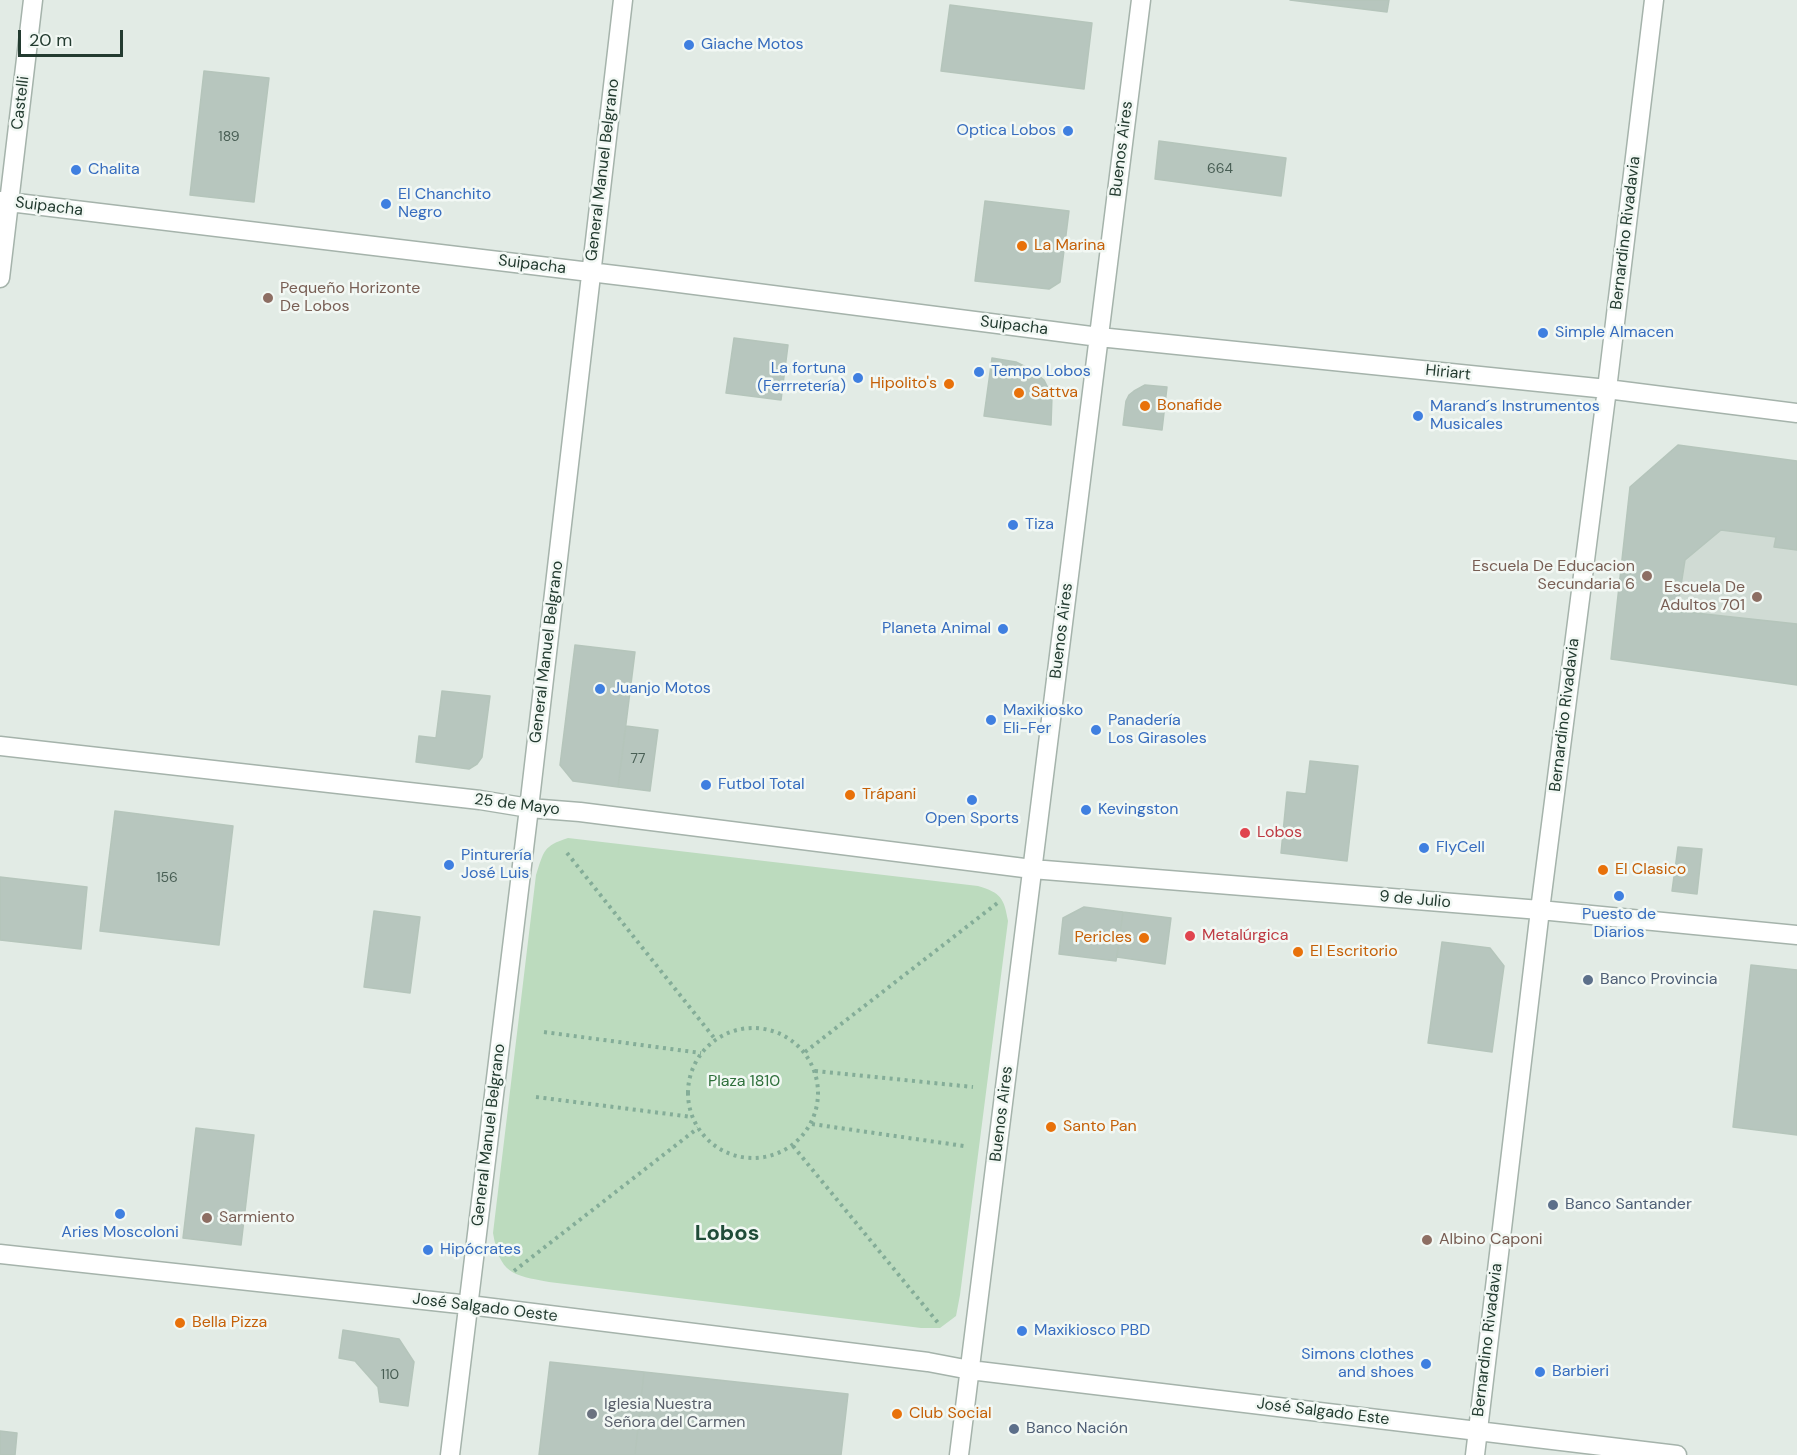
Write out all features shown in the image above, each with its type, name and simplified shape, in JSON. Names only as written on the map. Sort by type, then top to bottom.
[{"type":"street","name":"Castelli","points":[[0,278],[4,202],[33,0]]},
{"type":"street","name":"General Manuel Belgrano","points":[[450,1455],[530,808],[623,0]]},
{"type":"street","name":"Buenos Aires","points":[[959,1455],[1141,0]]},
{"type":"street","name":"Bernardino Rivadavia","points":[[1475,1455],[1540,910],[1654,0]]},
{"type":"street","name":"Suipacha","points":[[4,202],[1099,337]]},
{"type":"street","name":"Hiriart","points":[[1099,337],[1607,389],[1797,413]]},
{"type":"street","name":"25 de Mayo","points":[[0,746],[480,800],[1032,869]]},
{"type":"street","name":"9 de Julio","points":[[1032,869],[1540,910],[1797,934]]},
{"type":"street","name":"José Salgado Oeste","points":[[0,1254],[469,1305],[928,1362],[970,1370]]},
{"type":"street","name":"José Salgado Este","points":[[970,1370],[1677,1455]]},
{"type":"path","points":[[567,854],[715,1039]]},
{"type":"path","points":[[805,1052],[1000,901]]},
{"type":"path","points":[[753,1027],[773,1030],[791,1039],[805,1052],[815,1071],[819,1091],[812,1124],[793,1146],[773,1156],[752,1158],[731,1154],[712,1144],[698,1128],[690,1110],[687,1090],[692,1071],[701,1053],[715,1039],[733,1030],[753,1027]]},
{"type":"path","points":[[544,1032],[701,1053]]},
{"type":"path","points":[[815,1071],[973,1087]]},
{"type":"path","points":[[536,1097],[693,1117]]},
{"type":"path","points":[[812,1124],[964,1146]]},
{"type":"path","points":[[514,1271],[698,1128]]},
{"type":"path","points":[[793,1146],[939,1324]]},
{"type":"shaded area","points":[[1797,461],[1797,685],[1611,659],[1630,487]]},
{"type":"green space","name":"Plaza 1810","points":[[568,838],[978,886],[1000,897],[1008,921],[956,1316],[940,1328],[921,1328],[549,1282],[517,1274],[504,1265],[493,1233],[536,875],[546,850]]},
{"type":"building","points":[[1290,0],[1389,0],[1387,12]]},
{"type":"building","points":[[950,5],[1092,23],[1084,89],[941,71]]},
{"type":"building","points":[[204,71],[269,78],[254,202],[190,195]]},
{"type":"building","points":[[1159,141],[1286,158],[1281,196],[1155,179]]},
{"type":"building","name":"La Marina","points":[[985,201],[1069,211],[1060,282],[1049,289],[975,281]]},
{"type":"building","points":[[734,338],[788,345],[781,400],[726,393]]},
{"type":"building","points":[[992,358],[1016,362],[1044,380],[1052,396],[1051,425],[984,416]]},
{"type":"building","points":[[1145,385],[1167,387],[1162,430],[1123,425],[1129,395]]},
{"type":"building","points":[[1678,445],[1797,461],[1797,550],[1774,547],[1776,537],[1721,530],[1685,560],[1677,611],[1797,624],[1797,685],[1611,659],[1630,487]]},
{"type":"building","name":"Juanjo Motos","points":[[575,645],[635,652],[618,787],[573,781],[560,765]]},
{"type":"building","points":[[442,691],[490,696],[482,757],[469,769],[416,762],[419,736],[436,738]]},
{"type":"building","points":[[626,726],[658,730],[650,791],[618,787]]},
{"type":"building","points":[[1310,761],[1358,766],[1347,861],[1281,853],[1287,792],[1306,794]]},
{"type":"building","points":[[115,811],[233,826],[219,945],[100,931]]},
{"type":"building","points":[[1678,847],[1702,849],[1697,894],[1672,891]]},
{"type":"building","points":[[0,877],[87,887],[81,949],[0,940]]},
{"type":"building","points":[[1084,907],[1123,912],[1116,961],[1059,954],[1063,918]]},
{"type":"building","points":[[374,911],[420,917],[410,993],[364,987]]},
{"type":"building","name":"Pericles","points":[[1123,912],[1171,918],[1165,964],[1117,957]]},
{"type":"building","points":[[1442,942],[1490,948],[1504,966],[1492,1052],[1428,1043]]},
{"type":"building","points":[[1751,965],[1797,970],[1797,1135],[1733,1127]]},
{"type":"building","points":[[196,1128],[254,1135],[241,1245],[183,1238]]},
{"type":"building","points":[[343,1330],[399,1339],[414,1362],[408,1406],[380,1402],[378,1387],[355,1361],[339,1358]]},
{"type":"building","name":"Iglesia Nuestra Señora del Carmen","points":[[550,1362],[644,1372],[635,1455],[539,1455]]},
{"type":"building","points":[[644,1372],[848,1394],[841,1455],[635,1455]]},
{"type":"building","points":[[0,1431],[17,1433],[15,1455],[0,1455]]},
{"type":"place","name":"Giache Motos","points":[[689,45]]},
{"type":"place","name":"Optica Lobos","points":[[1068,131]]},
{"type":"place","name":"Chalita","points":[[76,170]]},
{"type":"place","name":"El Chanchito Negro","points":[[386,204]]},
{"type":"place","name":"La Marina","points":[[1022,246]]},
{"type":"place","name":"Pequeño Horizonte De Lobos","points":[[268,298]]},
{"type":"place","name":"Simple Almacen","points":[[1543,333]]},
{"type":"place","name":"Tempo Lobos","points":[[979,372]]},
{"type":"place","name":"La fortuna (Ferrretería)","points":[[858,378]]},
{"type":"place","name":"Hipolito's","points":[[949,384]]},
{"type":"place","name":"Sattva","points":[[1019,393]]},
{"type":"place","name":"Bonafide","points":[[1145,406]]},
{"type":"place","name":"Marand´s Instrumentos Musicales","points":[[1418,416]]},
{"type":"place","name":"Tiza","points":[[1013,525]]},
{"type":"place","name":"Escuela De Educacion Secundaria 6","points":[[1647,576]]},
{"type":"place","name":"Escuela De Adultos 701","points":[[1757,597]]},
{"type":"place","name":"Planeta Animal","points":[[1003,629]]},
{"type":"place","name":"Juanjo Motos","points":[[600,689]]},
{"type":"place","name":"Maxikiosko Eli-Fer","points":[[991,720]]},
{"type":"place","name":"Panadería Los Girasoles","points":[[1096,730]]},
{"type":"place","name":"Futbol Total","points":[[706,785]]},
{"type":"place","name":"Trápani","points":[[850,795]]},
{"type":"place","name":"Open Sports","points":[[972,800]]},
{"type":"place","name":"Kevingston","points":[[1086,810]]},
{"type":"place","name":"Lobos","points":[[1245,833]]},
{"type":"place","name":"FlyCell","points":[[1424,848]]},
{"type":"place","name":"Pinturería José Luis","points":[[449,865]]},
{"type":"place","name":"El Clasico","points":[[1603,870]]},
{"type":"place","name":"Puesto de Diarios","points":[[1619,896]]},
{"type":"place","name":"Metalúrgica","points":[[1190,936]]},
{"type":"place","name":"Pericles","points":[[1144,938]]},
{"type":"place","name":"El Escritorio","points":[[1298,952]]},
{"type":"place","name":"Banco Provincia","points":[[1588,980]]},
{"type":"place","name":"Santo Pan","points":[[1051,1127]]},
{"type":"place","name":"Banco Santander","points":[[1553,1205]]},
{"type":"place","name":"Aries Moscoloni","points":[[120,1214]]},
{"type":"place","name":"Sarmiento","points":[[207,1218]]},
{"type":"place","name":"Albino Caponi","points":[[1427,1240]]},
{"type":"place","name":"Hipócrates","points":[[428,1250]]},
{"type":"place","name":"Bella Pizza","points":[[180,1323]]},
{"type":"place","name":"Maxikiosco PBD","points":[[1022,1331]]},
{"type":"place","name":"Simons clothes and shoes","points":[[1426,1364]]},
{"type":"place","name":"Barbieri","points":[[1540,1372]]},
{"type":"place","name":"Iglesia Nuestra Señora del Carmen","points":[[592,1414]]},
{"type":"place","name":"Club Social","points":[[897,1414]]},
{"type":"place","name":"Banco Nación","points":[[1014,1429]]},
{"type":"district","name":"Lobos","points":[[727,1234]]}]
